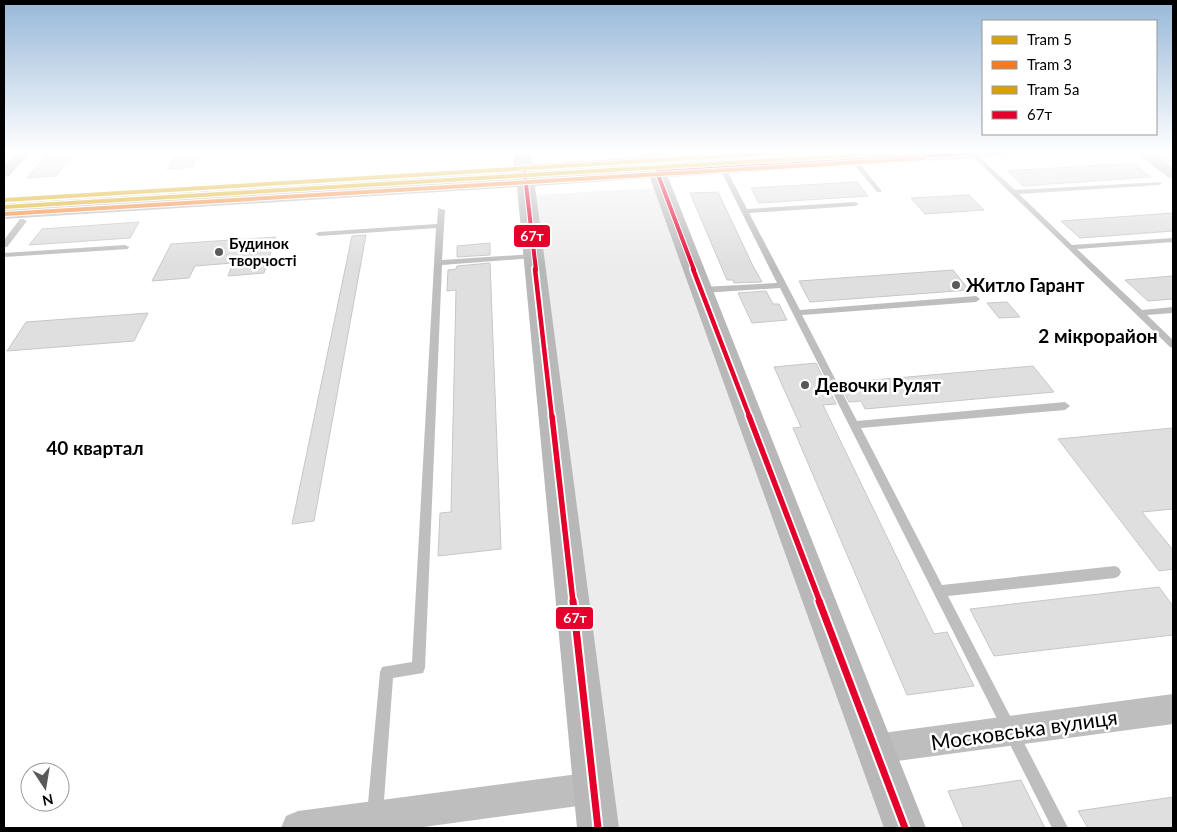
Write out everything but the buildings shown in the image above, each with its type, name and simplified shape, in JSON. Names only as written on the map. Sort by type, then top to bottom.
[{"type":"street","points":[[4,198],[137,190]]},
{"type":"street","points":[[4,213],[260,190]]},
{"type":"street","points":[[527,190],[598,828]]},
{"type":"street","points":[[664,190],[905,828]]},
{"type":"street","name":"Московська вулиця","points":[[875,749],[1173,709]]},
{"type":"street","points":[[298,828],[593,788]]},
{"type":"lane","points":[[737,190],[744,211],[1060,828]]},
{"type":"lane","points":[[1012,190],[1173,344]]},
{"type":"lane","points":[[1014,192],[1049,190]]},
{"type":"lane","points":[[744,211],[855,204]]},
{"type":"lane","points":[[375,817],[387,672],[418,668],[441,210]]},
{"type":"lane","points":[[4,245],[23,221]]},
{"type":"lane","points":[[319,234],[440,226]]},
{"type":"lane","points":[[1072,247],[1173,240]]},
{"type":"lane","points":[[4,255],[125,247]]},
{"type":"lane","points":[[438,262],[534,256]]},
{"type":"lane","points":[[702,290],[782,285]]},
{"type":"lane","points":[[796,313],[976,299]]},
{"type":"lane","points":[[1140,313],[1173,310]]},
{"type":"lane","points":[[854,425],[1065,406]]},
{"type":"lane","points":[[939,591],[1115,572]]},
{"type":"shaded area","points":[[656,190],[887,828],[617,828],[535,195]]},
{"type":"tram line","name":"5а","points":[[4,200],[171,190]]},
{"type":"tram line","points":[[4,204],[235,190]]},
{"type":"tram line","name":"5","points":[[4,207],[286,190]]},
{"type":"tram line","name":"3","points":[[4,214],[402,190]]},
{"type":"transit line","name":"67т","points":[[527,190],[598,828]]},
{"type":"transit line","name":"67т","points":[[664,190],[905,828]]},
{"type":"place","name":"Будинок творчості","points":[[219,252]]},
{"type":"place","name":"Житло Гарант","points":[[956,285]]},
{"type":"place","name":"Девочки Рулят","points":[[805,385]]},
{"type":"district","name":"2 мікрорайон","points":[[1098,335]]},
{"type":"district","name":"40 квартал","points":[[95,447]]}]
